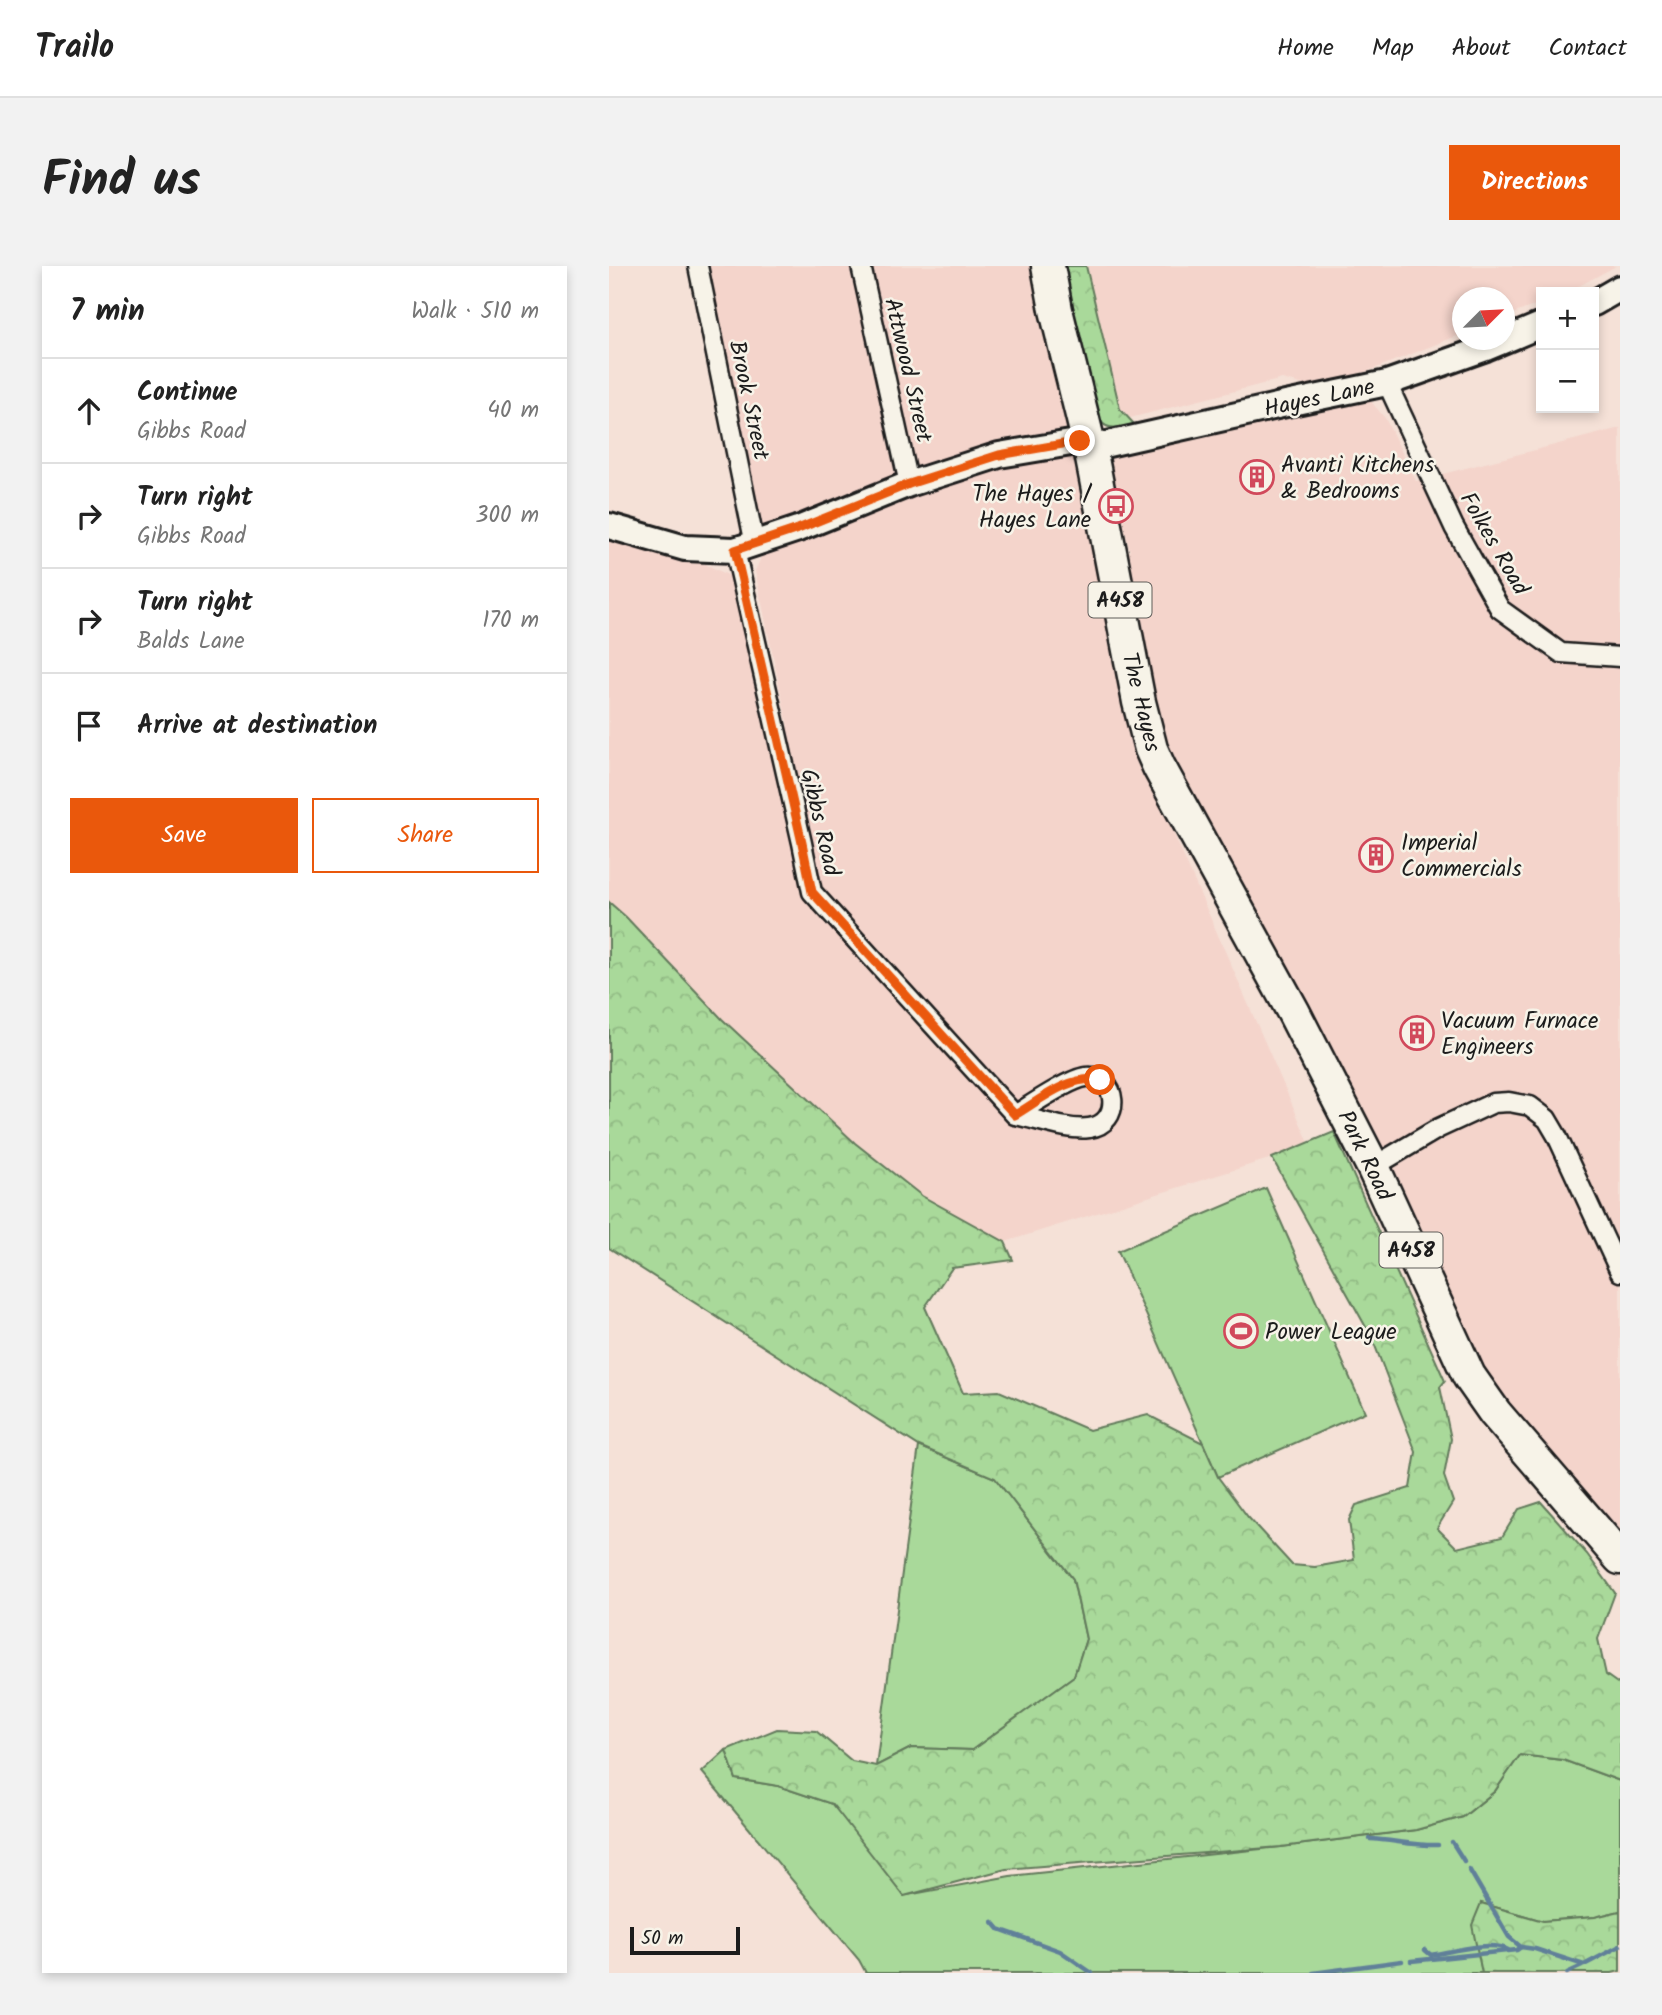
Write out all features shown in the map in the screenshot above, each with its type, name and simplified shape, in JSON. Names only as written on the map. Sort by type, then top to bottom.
[{"type":"highway","name":"The Hayes","points":[[1048,266],[1089,444],[1131,666],[1151,749],[1239,916]]},
{"type":"highway","name":"Park Road","points":[[1239,916],[1294,1013],[1373,1167],[1456,1350],[1475,1385],[1495,1413],[1620,1559]]},
{"type":"street","name":"Brook Street","points":[[698,266],[745,547]]},
{"type":"street","name":"Attwood Street","points":[[860,266],[909,484]]},
{"type":"street","points":[[1599,300],[1620,288]]},
{"type":"street","name":"Hayes Lane","points":[[745,547],[909,484],[999,455],[1089,444],[1387,383],[1536,327]]},
{"type":"street","name":"Folkes Road","points":[[1387,383],[1454,527],[1500,609],[1561,653],[1620,657]]},
{"type":"street","points":[[609,526],[685,548],[745,547]]},
{"type":"street","name":"Gibbs Road","points":[[745,547],[812,892],[1015,1115]]},
{"type":"street","points":[[1086,1077],[1100,1080],[1112,1092],[1113,1108],[1106,1121],[1093,1128],[1076,1129],[1015,1115],[1062,1087],[1086,1077]]},
{"type":"street","points":[[1373,1167],[1439,1128],[1493,1103],[1509,1102],[1530,1107],[1546,1119],[1557,1136],[1620,1272]]},
{"type":"shaded area","points":[[704,266],[1034,266],[1076,454],[1118,684],[1134,743],[1309,1143],[1272,1158],[1005,1242],[922,1196],[855,1143],[722,1019],[609,902],[609,539],[705,564],[734,578],[767,731],[788,726],[755,571],[763,553]]},
{"type":"shaded area","points":[[1086,266],[1616,266],[1577,287],[1536,287],[1536,305],[1515,313],[1515,287],[1452,287],[1452,338],[1371,370],[1312,387],[1282,379],[1130,418],[1120,409]]},
{"type":"shaded area","points":[[1368,398],[1385,418],[1416,481],[1620,428],[1620,1540],[1494,1386],[1167,756],[1147,695],[1124,553],[1130,551],[1106,455]]},
{"type":"green space","points":[[1061,266],[1086,266],[1120,409],[1135,425],[1104,425],[1092,407]]},
{"type":"green space","points":[[609,902],[722,1019],[855,1143],[922,1196],[1005,1242],[1013,1260],[952,1268],[925,1307],[963,1393],[999,1391],[1089,1430],[1148,1415],[1203,1443],[1218,1477],[1248,1517],[1292,1565],[1315,1567],[1354,1560],[1349,1520],[1356,1505],[1410,1488],[1416,1452],[1372,1338],[1272,1158],[1334,1132],[1445,1381],[1440,1387],[1451,1439],[1444,1476],[1453,1502],[1437,1528],[1457,1548],[1502,1537],[1519,1509],[1541,1502],[1587,1554],[1615,1593],[1598,1639],[1606,1675],[1620,1685],[1620,1781],[1563,1760],[1520,1755],[1495,1791],[1463,1817],[1416,1830],[1281,1847],[1006,1869],[904,1896],[832,1804],[778,1786],[736,1779],[726,1750],[777,1729],[816,1731],[852,1761],[876,1766],[911,1748],[972,1750],[1074,1676],[1086,1639],[1073,1579],[995,1478],[919,1446],[609,1248]]},
{"type":"green space","name":"Power League","points":[[1266,1188],[1365,1412],[1218,1477],[1118,1251]]},
{"type":"green space","points":[[919,1446],[995,1478],[1073,1579],[1086,1639],[1074,1676],[972,1750],[911,1748],[876,1766]]},
{"type":"green space","points":[[726,1750],[736,1779],[778,1786],[832,1804],[908,1895],[1010,1876],[1416,1830],[1463,1817],[1495,1791],[1520,1755],[1563,1760],[1620,1781],[1620,1911],[1595,1917],[1543,1921],[1481,1903],[1479,1956],[1482,1973],[866,1973],[859,1960],[702,1772]]},
{"type":"green space","points":[[1481,1903],[1543,1921],[1595,1917],[1620,1911],[1620,1971],[1482,1973],[1472,1925]]},
{"type":"waterway","points":[[1370,1839],[1438,1845]]},
{"type":"waterway","points":[[1452,1842],[1464,1861]]},
{"type":"waterway","points":[[1469,1869],[1509,1937],[1521,1947]]},
{"type":"waterway","points":[[993,1922],[999,1929],[1060,1951],[1092,1973]]},
{"type":"waterway","points":[[1425,1950],[1431,1955],[1482,1946],[1508,1950]]},
{"type":"waterway","points":[[1411,1961],[1517,1950],[1521,1947],[1584,1965],[1620,1946]]},
{"type":"waterway","points":[[1313,1973],[1402,1961]]},
{"type":"waterway","points":[[1567,1973],[1582,1966]]},
{"type":"place","name":"Avanti Kitchens & Bedrooms","points":[[1257,477]]},
{"type":"place","name":"The Hayes / Hayes Lane","points":[[1116,506]]},
{"type":"place","name":"Imperial Commercials","points":[[1376,855]]},
{"type":"place","name":"Vacuum Furnace Engineers","points":[[1417,1033]]},
{"type":"place","name":"Power League","points":[[1241,1331]]},
{"type":"route","points":[[1080,441],[999,455],[909,484],[798,529],[735,550],[812,892],[1015,1115],[1062,1087],[1086,1077],[1100,1080]]}]
